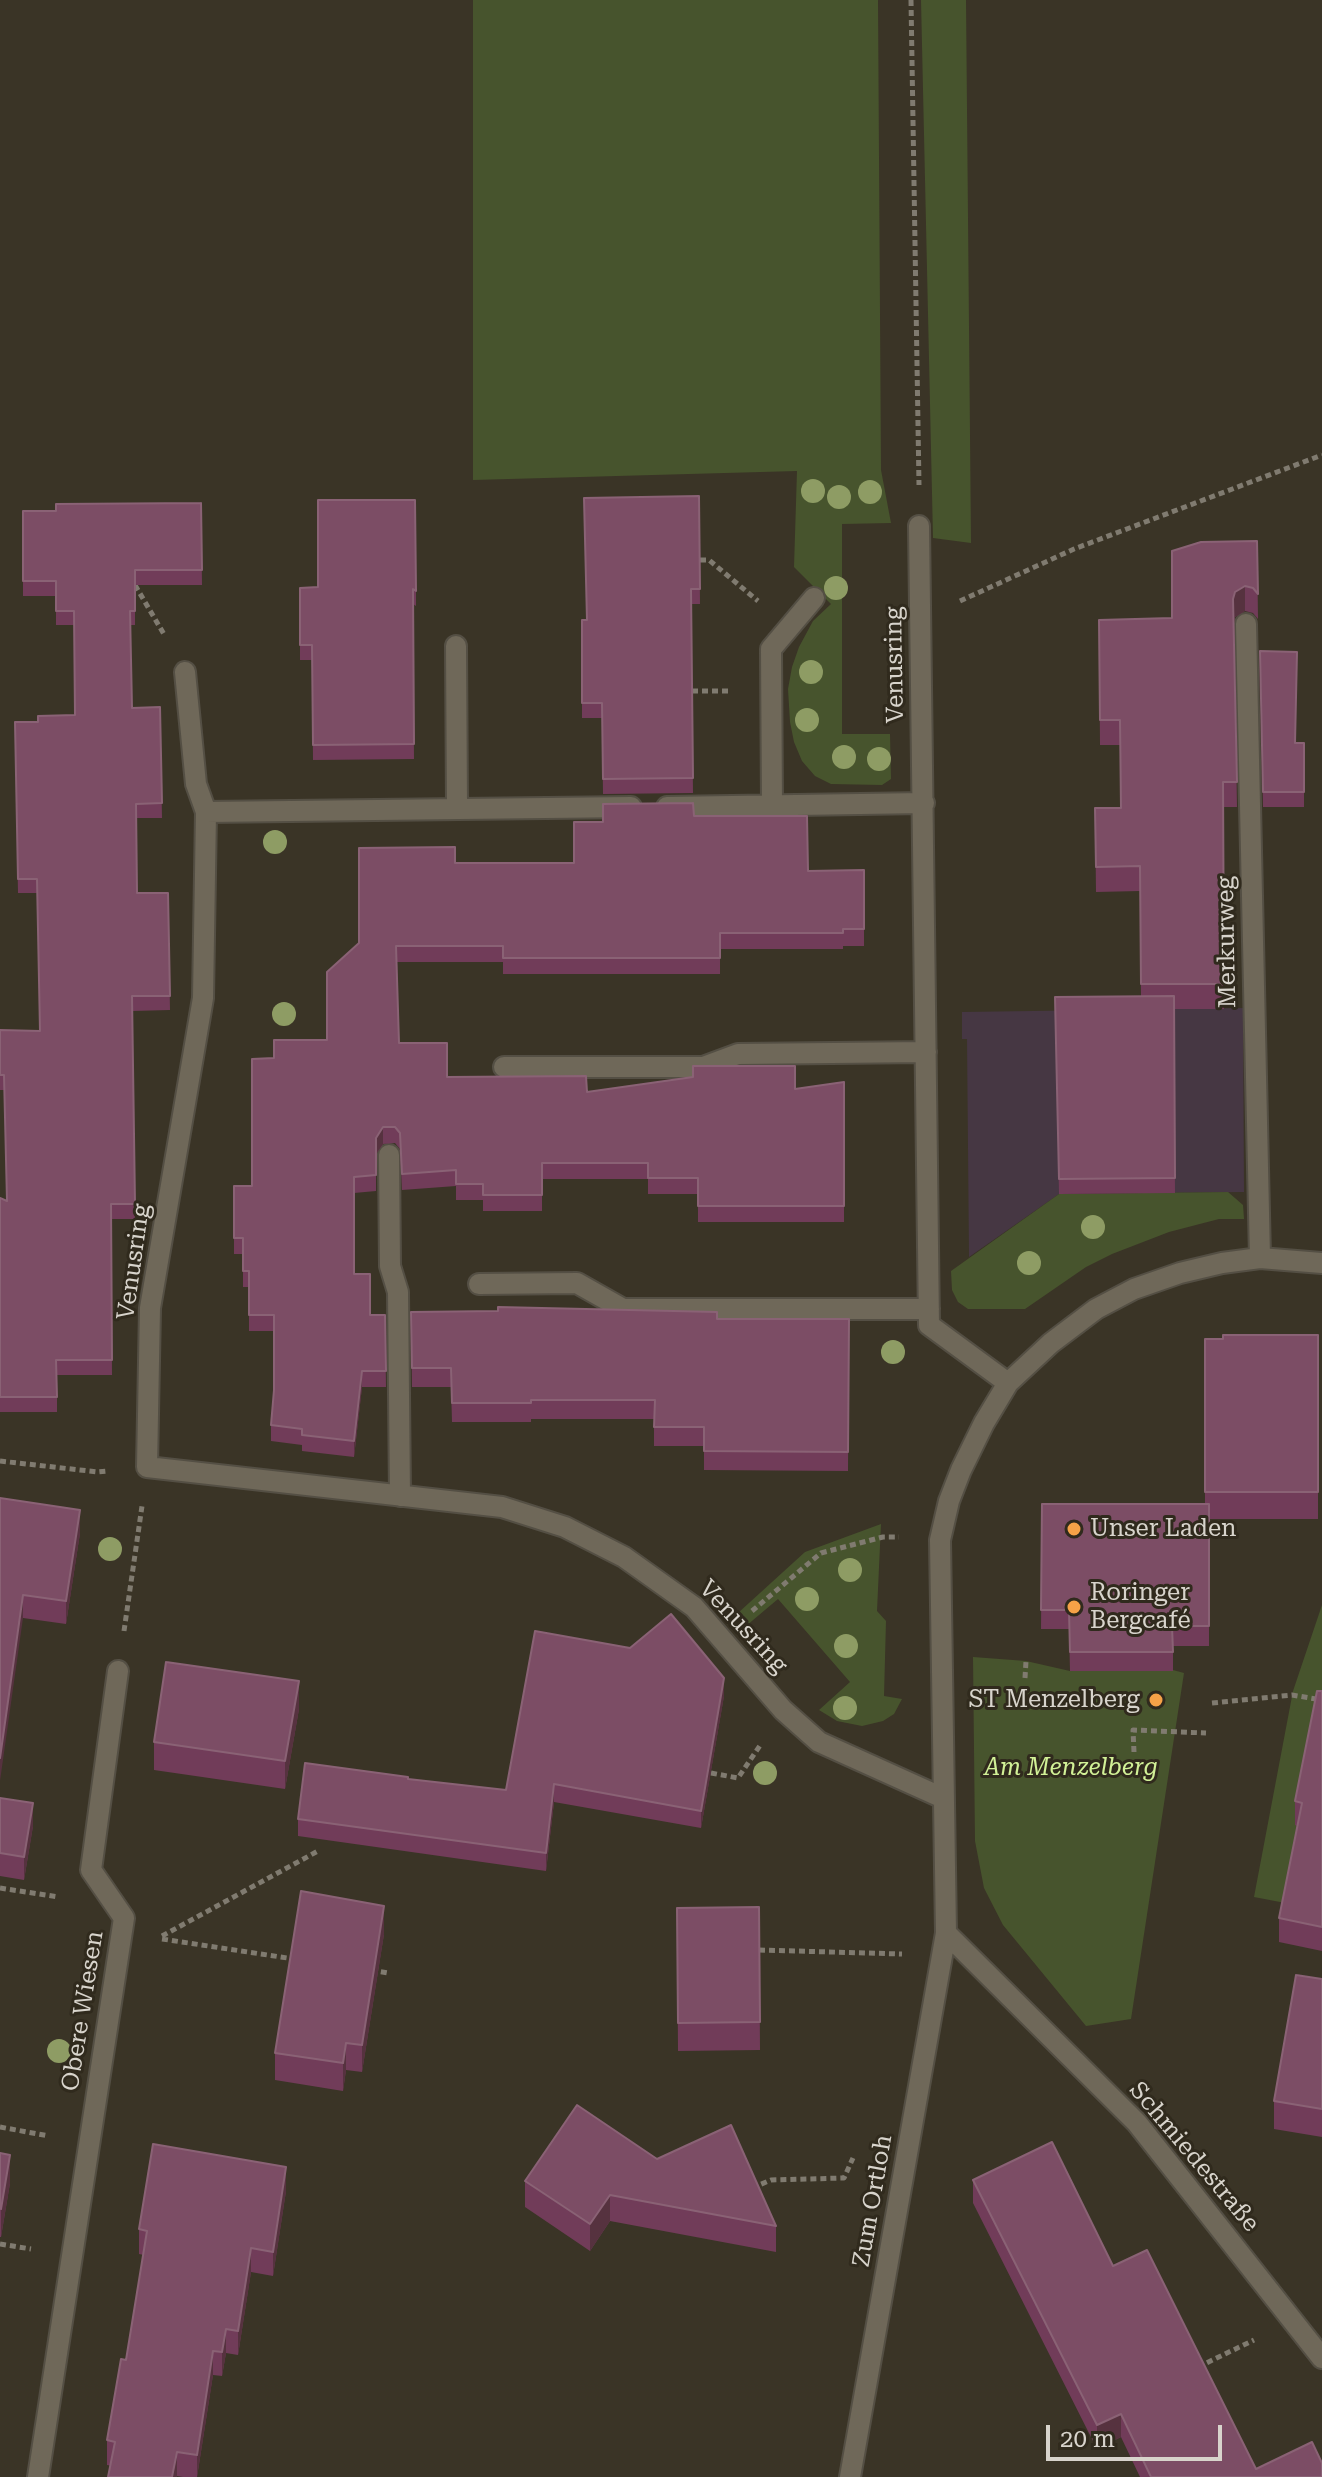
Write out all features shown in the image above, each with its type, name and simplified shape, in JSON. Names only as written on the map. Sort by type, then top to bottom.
[{"type":"street","name":"Venusring","points":[[919,526],[929,1309]]},
{"type":"street","points":[[772,806],[771,649],[814,598]]},
{"type":"street","name":"Merkurweg","points":[[1246,624],[1260,1258]]},
{"type":"street","points":[[456,646],[457,808]]},
{"type":"street","name":"Venusring","points":[[185,672],[196,784],[206,812],[203,998],[150,1308],[147,1467],[502,1507],[565,1527],[624,1557],[694,1607],[783,1710],[819,1742],[943,1798]]},
{"type":"street","points":[[206,812],[924,803]]},
{"type":"street","points":[[504,1067],[703,1067],[738,1054],[926,1052]]},
{"type":"street","points":[[389,1155],[390,1266],[398,1292],[400,1496]]},
{"type":"street","points":[[946,1933],[940,1540],[949,1501],[984,1423],[1008,1383],[1051,1343],[1096,1309],[1134,1289],[1222,1263],[1260,1258],[1322,1263]]},
{"type":"street","points":[[479,1284],[577,1283],[623,1309],[929,1309],[929,1325],[1008,1383]]},
{"type":"street","name":"Obere Wiesen","points":[[38,2477],[124,1918],[91,1870],[118,1671]]},
{"type":"street","name":"Zum Ortloh","points":[[850,2477],[946,1933]]},
{"type":"street","name":"Schmiedestraße","points":[[946,1933],[1137,2123],[1322,2358]]},
{"type":"path","points":[[911,0],[919,526]]},
{"type":"path","points":[[973,595],[1074,549],[1322,455]]},
{"type":"path","points":[[700,560],[709,560],[789,627]]},
{"type":"path","points":[[135,585],[185,672]]},
{"type":"path","points":[[0,1461],[98,1472]]},
{"type":"path","points":[[118,1671],[147,1467]]},
{"type":"path","points":[[720,1637],[821,1553],[883,1537],[940,1540]]},
{"type":"path","points":[[1025,1678],[1026,1661]]},
{"type":"path","points":[[1212,1703],[1292,1695],[1322,1700]]},
{"type":"path","points":[[711,1773],[738,1778],[783,1710]]},
{"type":"path","points":[[1134,1752],[1133,1730],[1206,1733]]},
{"type":"path","points":[[296,1959],[158,1938],[318,1851]]},
{"type":"path","points":[[759,1950],[943,1955]]},
{"type":"path","points":[[357,1968],[388,1973]]},
{"type":"path","points":[[0,2127],[89,2143]]},
{"type":"path","points":[[748,2190],[771,2180],[844,2178],[853,2158]]},
{"type":"path","points":[[1194,2369],[1295,2320]]},
{"type":"shaded area","points":[[1243,1008],[1244,1192],[1059,1194],[969,1257],[967,1039],[962,1039],[962,1012]]},
{"type":"green space","points":[[473,0],[878,0],[881,470],[891,523],[842,524],[842,734],[890,734],[891,779],[882,785],[831,784],[815,776],[802,761],[794,742],[788,689],[792,667],[813,621],[831,604],[794,567],[797,471],[473,480]]},
{"type":"green space","points":[[921,0],[966,0],[971,543],[933,538]]},
{"type":"green space","points":[[1228,1192],[1243,1205],[1244,1219],[1219,1219],[1169,1232],[1112,1254],[1086,1267],[1025,1309],[968,1309],[958,1302],[952,1290],[951,1271],[1059,1194]]},
{"type":"green space","points":[[881,1524],[877,1611],[886,1621],[884,1696],[902,1699],[894,1714],[883,1721],[862,1726],[837,1721],[819,1710],[850,1682],[778,1599],[746,1626],[738,1613],[805,1552]]},
{"type":"green space","points":[[1322,1605],[1322,1910],[1254,1897],[1293,1691]]},
{"type":"green space","name":"Am Menzelberg","points":[[973,1657],[1026,1661],[1070,1671],[1173,1670],[1184,1673],[1131,2019],[1086,2026],[1003,1925],[984,1888],[975,1841]]},
{"type":"building","points":[[699,496],[700,589],[691,589],[693,778],[603,779],[602,703],[582,703],[582,620],[587,620],[584,498]]},
{"type":"building","points":[[318,500],[415,500],[414,744],[313,745],[312,645],[300,645],[300,588],[318,587]]},
{"type":"building","points":[[201,503],[202,570],[135,570],[135,611],[130,611],[132,708],[160,707],[162,803],[136,804],[137,893],[168,893],[170,996],[132,996],[135,1204],[111,1204],[112,1360],[56,1360],[57,1397],[0,1397],[0,1198],[7,1201],[0,1030],[40,1031],[37,879],[18,879],[15,722],[38,722],[38,716],[75,715],[74,611],[56,611],[56,581],[23,581],[23,511],[56,511],[56,504]]},
{"type":"building","points":[[1257,541],[1258,594],[1253,588],[1245,586],[1235,592],[1233,599],[1237,782],[1223,782],[1224,984],[1141,984],[1140,866],[1096,867],[1095,808],[1121,808],[1120,720],[1100,720],[1099,620],[1172,618],[1172,551],[1201,542]]},
{"type":"building","points":[[1260,651],[1297,652],[1295,743],[1304,743],[1304,792],[1263,792]]},
{"type":"building","points":[[693,803],[694,816],[807,816],[808,871],[864,870],[864,929],[843,929],[843,933],[720,933],[720,958],[503,958],[503,946],[396,946],[399,1043],[447,1043],[447,1077],[586,1076],[587,1092],[693,1077],[693,1066],[795,1066],[795,1089],[844,1082],[844,1206],[698,1206],[698,1178],[648,1178],[648,1163],[542,1163],[542,1195],[483,1195],[483,1184],[456,1184],[456,1170],[402,1174],[400,1133],[395,1127],[383,1127],[376,1138],[376,1175],[354,1177],[354,1274],[370,1274],[370,1315],[385,1315],[386,1371],[362,1371],[354,1441],[302,1435],[302,1429],[271,1425],[274,1315],[249,1315],[249,1271],[243,1271],[243,1238],[234,1238],[234,1186],[252,1186],[252,1059],[274,1058],[274,1040],[327,1040],[327,972],[359,943],[359,848],[455,847],[455,863],[574,863],[574,822],[603,822],[603,804]]},
{"type":"building","points":[[1174,996],[1175,1178],[1059,1179],[1055,997]]},
{"type":"building","points":[[498,1307],[717,1312],[717,1319],[849,1319],[848,1452],[704,1451],[704,1427],[654,1427],[655,1400],[452,1403],[451,1368],[412,1368],[411,1312],[498,1311]]},
{"type":"building","points":[[1223,1335],[1318,1335],[1318,1492],[1205,1492],[1205,1339],[1223,1339]]},
{"type":"building","points":[[0,1498],[80,1510],[66,1601],[23,1595],[0,1758]]},
{"type":"building","points":[[1042,1504],[1209,1504],[1209,1626],[1172,1626],[1173,1652],[1070,1652],[1069,1610],[1041,1610]]},
{"type":"building","points":[[671,1614],[724,1678],[701,1811],[554,1784],[546,1853],[298,1819],[305,1763],[506,1790],[535,1631],[630,1648]]},
{"type":"building","points":[[166,1662],[299,1681],[285,1761],[154,1742]]},
{"type":"building","points":[[1317,1691],[1322,1691],[1322,1927],[1279,1918],[1302,1803],[1295,1801]]},
{"type":"building","points":[[0,1798],[33,1803],[24,1857],[0,1853]]},
{"type":"building","points":[[301,1891],[384,1906],[362,2045],[346,2043],[343,2063],[275,2053]]},
{"type":"building","points":[[759,1907],[760,2022],[678,2023],[677,1908]]},
{"type":"building","points":[[1296,1975],[1322,1979],[1322,2109],[1274,2101]]},
{"type":"building","points":[[577,2105],[657,2159],[731,2125],[776,2226],[610,2195],[590,2224],[525,2181]]},
{"type":"building","points":[[1052,2142],[1113,2266],[1147,2250],[1256,2469],[1312,2442],[1322,2463],[1322,2477],[1151,2477],[1121,2414],[1097,2425],[973,2180]]},
{"type":"building","points":[[153,2144],[286,2167],[273,2252],[251,2248],[238,2331],[226,2329],[222,2352],[213,2351],[197,2455],[177,2452],[172,2477],[108,2477],[115,2442],[107,2440],[121,2359],[126,2360],[147,2231],[139,2229]]},
{"type":"building","points":[[0,2153],[10,2155],[1,2209],[0,2208]]},
{"type":"place","name":"Unser Laden","points":[[1074,1529]]},
{"type":"place","name":"Roringer Bergcafé","points":[[1074,1607]]},
{"type":"place","name":"ST Menzelberg","points":[[1156,1700]]}]
